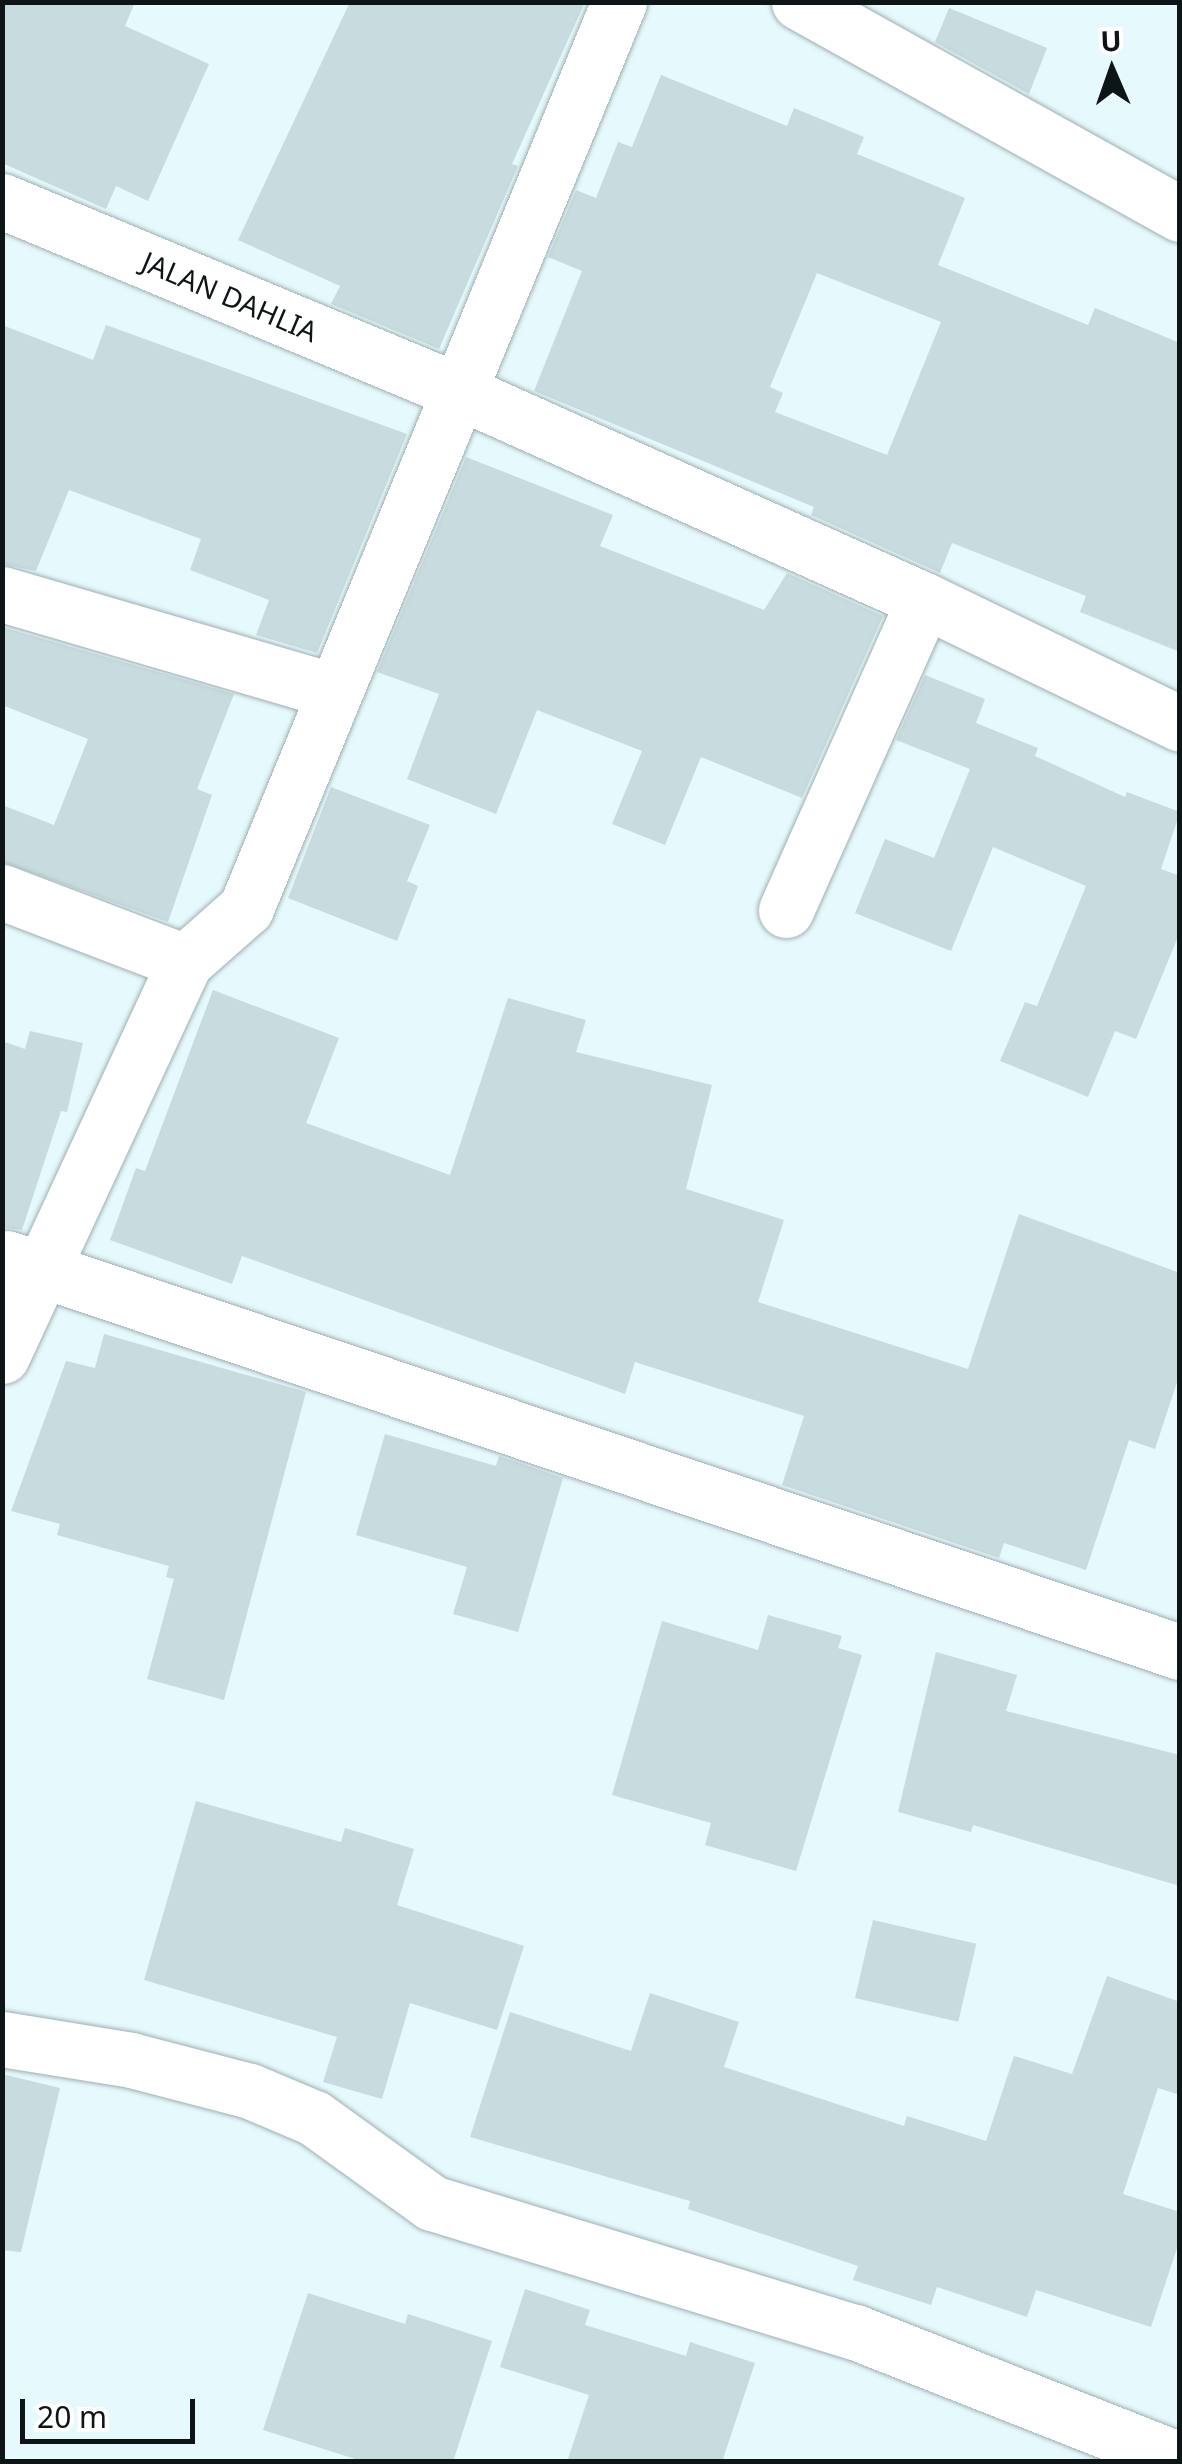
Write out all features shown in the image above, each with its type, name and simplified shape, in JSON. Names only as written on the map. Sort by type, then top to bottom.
[{"type":"street","points":[[2,1356],[21,1262],[185,962],[246,908],[332,690],[619,2]]},
{"type":"street","points":[[799,2],[1180,214]]},
{"type":"street","name":"JALAN DAHLIA","points":[[2,201],[458,391],[924,600],[1180,724]]},
{"type":"street","points":[[2,594],[332,690]]},
{"type":"street","points":[[786,910],[924,600]]},
{"type":"street","points":[[2,892],[185,962]]},
{"type":"street","points":[[21,1262],[1180,1652]]},
{"type":"street","points":[[2,2039],[131,2060],[250,2091],[314,2118],[432,2203],[855,2332],[1180,2460]]},
{"type":"building","points":[[2,2],[135,2],[125,26],[209,64],[148,201],[116,186],[106,209],[2,163]]},
{"type":"building","points":[[350,2],[585,2],[512,164],[518,166],[439,349],[331,304],[340,286],[238,240]]},
{"type":"building","points":[[949,8],[1047,48],[1029,94],[935,42]]},
{"type":"building","points":[[661,75],[787,126],[794,108],[864,137],[857,154],[965,198],[938,265],[1088,325],[1095,308],[1180,343],[1180,652],[1080,612],[1086,596],[952,543],[940,573],[811,515],[814,507],[534,391],[582,271],[548,257],[576,190],[596,198],[618,142],[632,147]],"holes":[[[817,273],[941,322],[887,455],[775,412],[783,393],[770,387]]]},
{"type":"building","points":[[2,325],[93,360],[106,325],[407,434],[317,653],[256,635],[269,600],[190,570],[201,539],[69,490],[36,571],[2,564]]},
{"type":"building","points":[[466,457],[613,515],[600,546],[764,610],[787,573],[883,616],[802,798],[701,757],[665,845],[612,824],[642,751],[537,710],[496,814],[407,779],[439,694],[377,672]]},
{"type":"building","points":[[2,627],[234,694],[197,789],[212,795],[168,922],[2,862],[2,805],[54,825],[88,739],[2,705]]},
{"type":"building","points":[[925,675],[985,699],[976,723],[1038,748],[1035,756],[1125,797],[1127,792],[1180,812],[1161,869],[1180,876],[1180,932],[1136,1039],[1115,1031],[1088,1097],[1000,1061],[1025,1002],[1037,1006],[1086,886],[993,847],[951,951],[855,913],[885,839],[934,858],[970,769],[896,740]]},
{"type":"building","points":[[331,787],[430,825],[407,881],[418,886],[397,941],[288,898]]},
{"type":"building","points":[[213,990],[339,1038],[306,1123],[450,1175],[508,998],[586,1020],[576,1052],[712,1085],[686,1189],[784,1220],[758,1302],[968,1369],[1019,1214],[1180,1273],[1180,1373],[1155,1449],[1129,1440],[1086,1570],[1004,1543],[999,1558],[782,1485],[804,1416],[635,1362],[625,1394],[242,1256],[232,1284],[110,1240],[136,1168],[145,1171]]},
{"type":"building","points":[[30,1031],[83,1043],[67,1112],[61,1111],[22,1230],[2,1227],[2,1041],[25,1049]]},
{"type":"building","points":[[104,1334],[306,1392],[224,1700],[147,1679],[174,1579],[166,1577],[169,1566],[57,1535],[60,1524],[11,1511],[66,1361],[95,1368]]},
{"type":"building","points":[[385,1434],[496,1466],[499,1456],[563,1478],[518,1632],[453,1614],[467,1567],[356,1535]]},
{"type":"building","points":[[768,1615],[842,1636],[838,1648],[862,1655],[796,1871],[705,1845],[711,1823],[612,1795],[662,1621],[758,1650]]},
{"type":"building","points":[[936,1652],[1017,1675],[1006,1711],[1180,1755],[1180,1886],[973,1825],[971,1832],[898,1812]]},
{"type":"building","points":[[196,1801],[341,1842],[345,1828],[414,1849],[397,1905],[524,1946],[497,2030],[410,2003],[382,2099],[323,2082],[337,2037],[144,1980]]},
{"type":"building","points":[[873,1920],[976,1944],[958,2022],[855,1998]]},
{"type":"building","points":[[1107,1976],[1180,2002],[1180,2095],[1158,2088],[1123,2194],[1180,2212],[1180,2239],[1151,2327],[1036,2290],[1027,2317],[937,2287],[931,2305],[853,2280],[858,2266],[688,2209],[690,2201],[470,2137],[510,2012],[631,2051],[650,1993],[739,2022],[724,2067],[904,2126],[907,2116],[986,2141],[1014,2056],[1072,2074]]},
{"type":"building","points":[[2,2074],[60,2088],[21,2252],[2,2250]]},
{"type":"building","points":[[525,2289],[590,2310],[585,2325],[686,2356],[690,2342],[755,2363],[722,2462],[567,2462],[589,2395],[500,2367]]},
{"type":"building","points":[[308,2293],[405,2324],[408,2314],[492,2341],[453,2462],[365,2462],[263,2430]]}]
